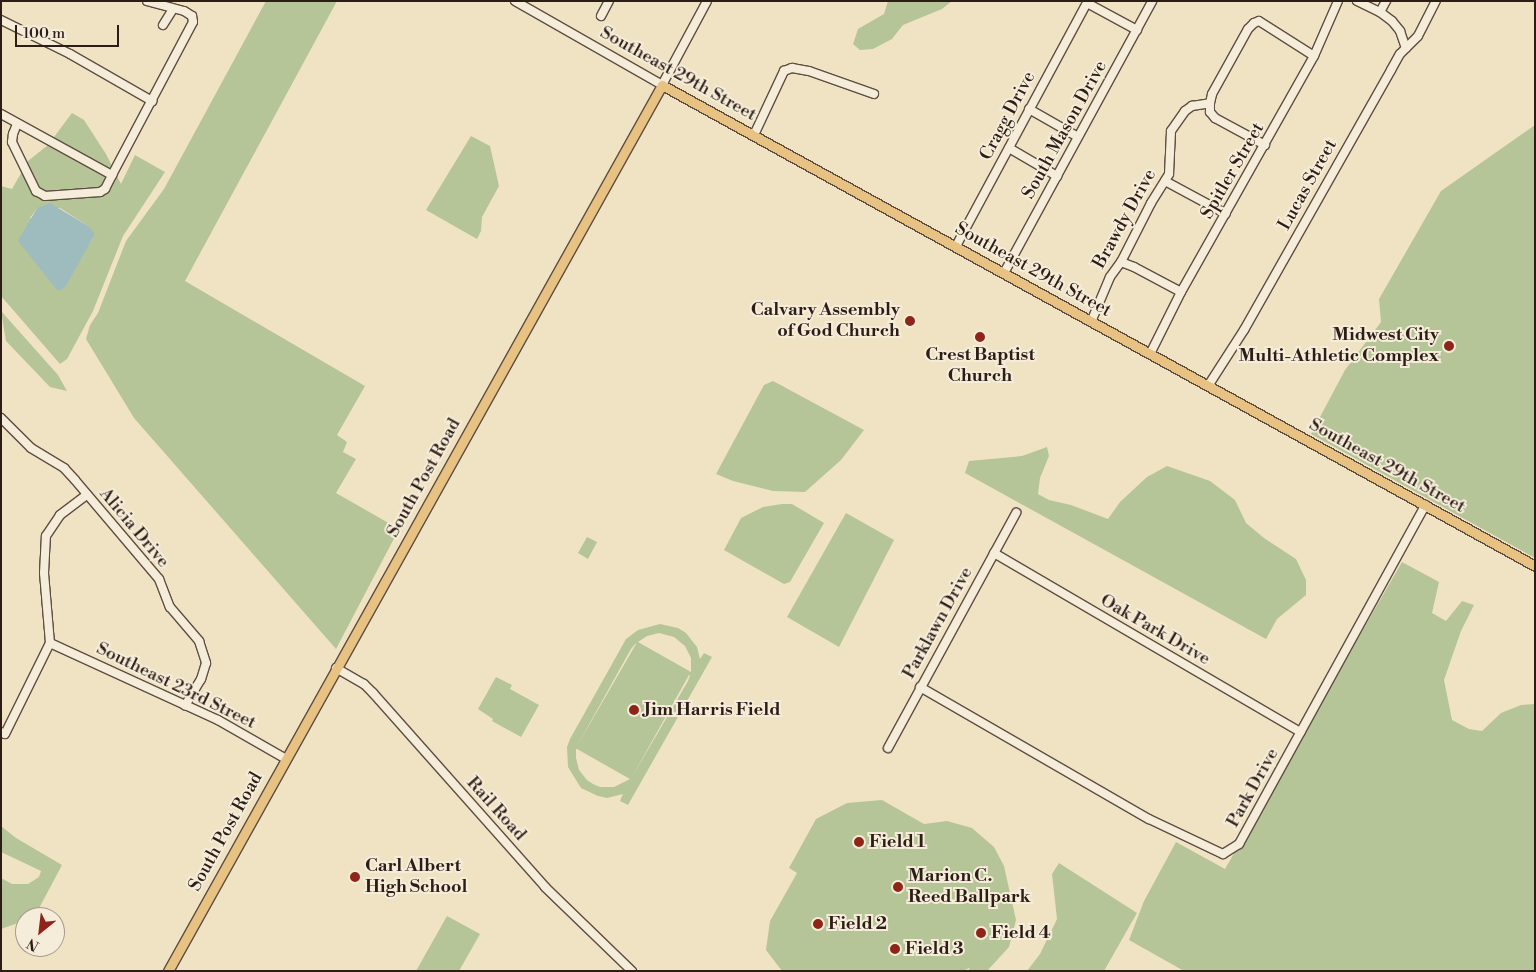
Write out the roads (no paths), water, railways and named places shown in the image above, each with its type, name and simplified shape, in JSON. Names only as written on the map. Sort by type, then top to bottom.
[{"type":"main road","name":"Southeast 29th Street","points":[[662,85],[1535,566]]},
{"type":"main road","name":"South Post Road","points":[[168,971],[662,85]]},
{"type":"street","points":[[17,124],[12,142],[36,191],[45,196],[100,192],[105,189],[193,22],[192,16],[147,1]]},
{"type":"street","name":"Southeast 29th Street","points":[[515,1],[662,85]]},
{"type":"street","points":[[601,16],[609,1]]},
{"type":"street","name":"South Post Road","points":[[662,85],[706,1]]},
{"type":"street","name":"South Mason Drive","points":[[1004,272],[1152,1]]},
{"type":"street","name":"Spitler Street","points":[[1150,354],[1181,292],[1314,56],[1338,1]]},
{"type":"street","points":[[1357,1],[1380,12],[1392,21],[1400,31],[1406,48]]},
{"type":"street","points":[[1380,12],[1386,1]]},
{"type":"street","name":"Lucas Street","points":[[1208,386],[1244,330],[1390,70],[1406,48],[1418,36],[1436,1]]},
{"type":"street","points":[[1087,2],[1137,30]]},
{"type":"street","name":"Cragg Drive","points":[[956,246],[1087,2]]},
{"type":"street","points":[[164,25],[173,9]]},
{"type":"street","points":[[1,20],[70,54],[152,101]]},
{"type":"street","points":[[1265,145],[1215,118],[1210,112],[1212,94],[1254,23],[1259,21],[1314,56]]},
{"type":"street","points":[[754,135],[784,71],[792,68],[809,71],[874,94]]},
{"type":"street","name":"Brawdy Drive","points":[[1091,322],[1110,277],[1121,262],[1151,203],[1165,182],[1170,166],[1171,131],[1185,111],[1192,106],[1210,103]]},
{"type":"street","points":[[1029,109],[1078,137]]},
{"type":"street","points":[[1,114],[112,175]]},
{"type":"street","points":[[1008,148],[1057,176]]},
{"type":"street","points":[[1165,182],[1226,214]]},
{"type":"street","points":[[1121,262],[1181,292]]},
{"type":"street","name":"Alicia Drive","points":[[1,418],[31,448],[64,468],[158,580],[170,607],[199,641],[205,654],[206,663],[201,678],[185,706]]},
{"type":"street","points":[[3,733],[50,643],[44,573],[46,536],[60,515],[87,494]]},
{"type":"street","name":"Park Drive","points":[[920,687],[1149,819],[1223,854],[1239,844],[1425,505]]},
{"type":"street","name":"Parklawn Drive","points":[[888,748],[1016,514]]},
{"type":"street","name":"Oak Park Drive","points":[[994,553],[1300,732]]},
{"type":"street","name":"Southeast 23rd Street","points":[[50,643],[218,720],[286,759]]},
{"type":"street","name":"Rail Road","points":[[336,668],[364,684],[374,693],[545,887],[632,971]]},
{"type":"water","points":[[50,203],[88,226],[95,234],[66,286],[61,290],[57,290],[18,241],[37,208]]},
{"type":"place","name":"Calvary Assembly of God Church","points":[[910,321]]},
{"type":"place","name":"Crest Baptist Church","points":[[980,337]]},
{"type":"place","name":"Midwest City Multi-Athletic Complex","points":[[1449,346]]},
{"type":"place","name":"Jim Harris Field","points":[[634,710]]},
{"type":"place","name":"Field 1","points":[[859,842]]},
{"type":"place","name":"Carl Albert High School","points":[[355,877]]},
{"type":"place","name":"Marion C. Reed Ballpark","points":[[898,887]]},
{"type":"place","name":"Field 2","points":[[818,924]]},
{"type":"place","name":"Field 4","points":[[981,933]]},
{"type":"place","name":"Field 3","points":[[895,949]]}]
